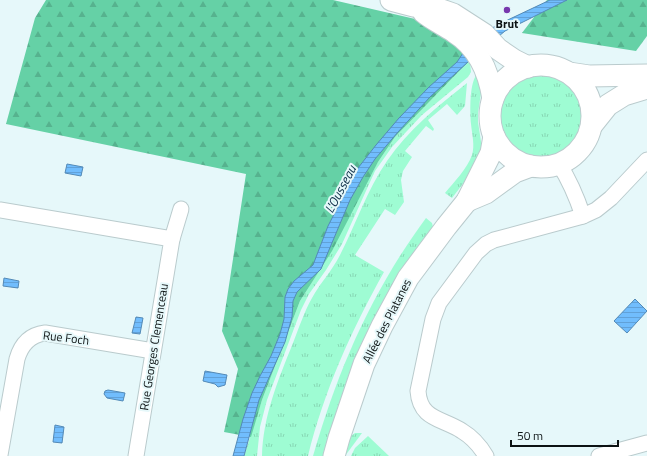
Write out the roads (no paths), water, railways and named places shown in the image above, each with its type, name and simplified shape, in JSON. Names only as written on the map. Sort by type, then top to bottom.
[{"type":"main road","points":[[391,0],[414,6],[427,16],[456,33],[482,45],[498,49],[514,60],[528,66]]},
{"type":"main road","points":[[482,45],[482,62],[490,82],[493,99]]},
{"type":"main road","points":[[592,125],[592,110],[588,96],[581,83],[569,73],[557,67],[542,65],[528,66],[516,72],[505,80],[499,88],[491,105],[490,121],[494,136],[503,150],[516,160],[531,166],[545,167],[559,164],[574,155],[586,142],[592,125],[608,105],[624,95],[647,88]]},
{"type":"main road","points":[[569,73],[589,76],[647,75]]},
{"type":"main road","name":"Allée des Platanes","points":[[334,456],[364,364],[382,326],[408,278],[446,227],[467,202],[491,153],[494,136]]},
{"type":"main road","name":"Allée des Platanes","points":[[467,202],[486,193],[515,172],[531,166]]},
{"type":"street","points":[[486,456],[470,437],[461,430],[432,417],[423,409],[419,401],[418,391],[431,326],[439,304],[468,263],[486,244],[494,240],[583,216],[596,210],[610,198],[647,160]]},
{"type":"street","points":[[559,164],[568,177],[583,216]]},
{"type":"street","name":"Rue Georges Clemenceau","points":[[136,456],[172,239],[181,209]]},
{"type":"street","points":[[0,210],[172,239]]},
{"type":"street","name":"Rue Foch","points":[[0,455],[17,359],[20,350],[29,339],[45,333],[153,351]]},
{"type":"street","points":[[599,456],[647,443]]},
{"type":"water","points":[[550,0],[567,0],[505,31],[469,61],[430,97],[375,159],[350,200],[321,269],[297,292],[293,301],[292,317],[285,342],[259,400],[244,456],[233,456],[252,393],[271,356],[280,334],[284,319],[285,297],[288,289],[294,281],[313,265],[328,226],[358,168],[399,118],[429,87],[457,62],[463,53],[495,26]]},
{"type":"water","points":[[67,164],[83,167],[81,176],[65,173]]},
{"type":"water","points":[[4,278],[19,281],[18,288],[3,286]]},
{"type":"water","points":[[635,299],[647,311],[627,333],[614,321]]},
{"type":"water","points":[[136,317],[143,318],[140,334],[132,333]]},
{"type":"water","points":[[205,371],[227,375],[225,385],[218,387],[215,384],[203,381]]},
{"type":"water","points":[[108,390],[125,393],[123,401],[107,398],[104,394],[105,391]]},
{"type":"water","points":[[55,425],[64,427],[62,443],[53,442]]},
{"type":"place","name":"Brut","points":[[507,10]]},
{"type":"water label","name":"L'Ousseau","points":[[340,189]]}]
